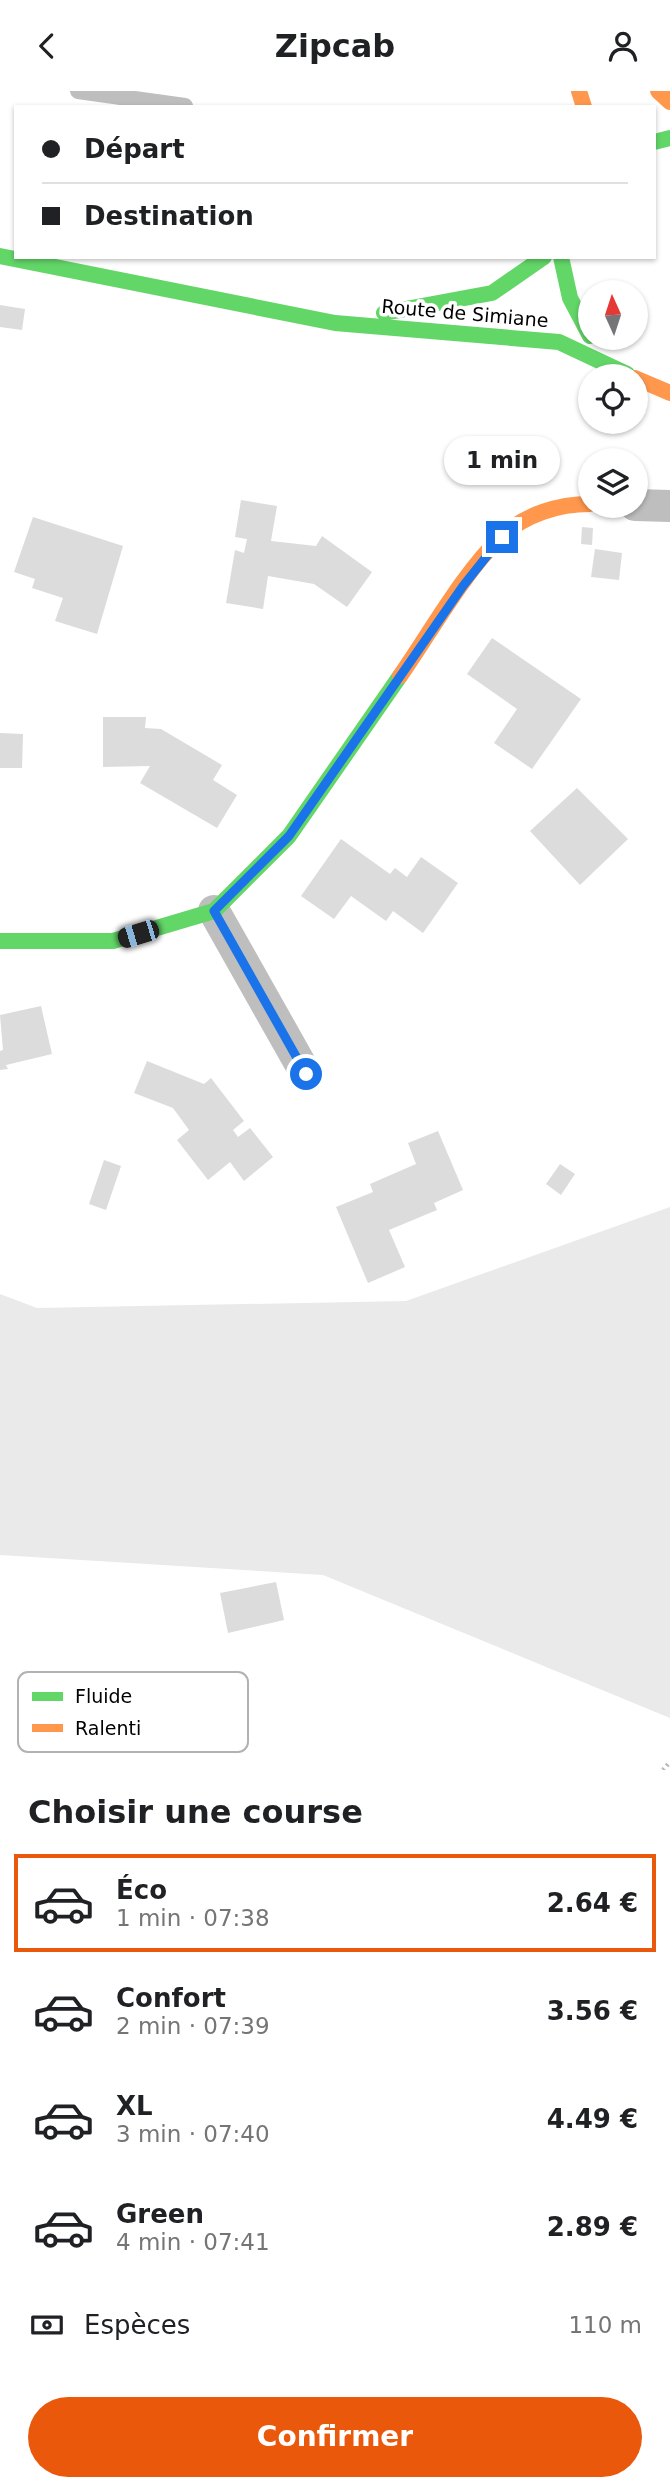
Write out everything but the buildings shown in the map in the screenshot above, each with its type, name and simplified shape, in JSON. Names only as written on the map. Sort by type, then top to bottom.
[{"type":"main road","points":[[658,91],[670,102]]},
{"type":"main road","name":"Route de Simiane","points":[[15,259],[335,323],[559,342],[606,364]]},
{"type":"main road","name":"Route de Simiane","points":[[335,323],[492,293],[541,259]]},
{"type":"main road","points":[[561,259],[564,287],[578,320]]},
{"type":"main road","points":[[604,350],[618,364]]},
{"type":"main road","name":"Route de Simiane","points":[[648,383],[670,393]]},
{"type":"main road","points":[[0,941],[113,941],[214,911],[289,836],[463,586],[502,537],[533,516],[565,504],[578,504]]},
{"type":"street","points":[[648,505],[670,506]]},
{"type":"street","points":[[214,911],[306,1074]]},
{"type":"lane","points":[[78,91],[178,105]]},
{"type":"path","points":[[663,1770],[670,1762]]},
{"type":"shaded area","points":[[670,1207],[670,1718],[323,1575],[0,1555],[0,1294],[37,1308],[406,1301]]},
{"type":"traffic: fast","points":[[656,142],[670,138]]},
{"type":"traffic: fast","points":[[0,256],[14,259]]},
{"type":"traffic: fast","points":[[15,259],[335,323],[559,342],[606,364]]},
{"type":"traffic: fast","points":[[384,313],[492,293],[541,259]]},
{"type":"traffic: fast","points":[[561,259],[570,298],[578,313]]},
{"type":"traffic: fast","points":[[0,941],[113,941],[214,911],[289,836],[400,676]]},
{"type":"traffic: slow","points":[[579,91],[583,105]]},
{"type":"traffic: slow","points":[[658,91],[670,102]]},
{"type":"traffic: slow","points":[[648,384],[670,393]]},
{"type":"traffic: slow","points":[[400,676],[474,567],[501,537],[532,516],[555,508],[578,505]]},
{"type":"route","points":[[306,1074],[214,911],[289,836],[463,586],[502,537]]}]
